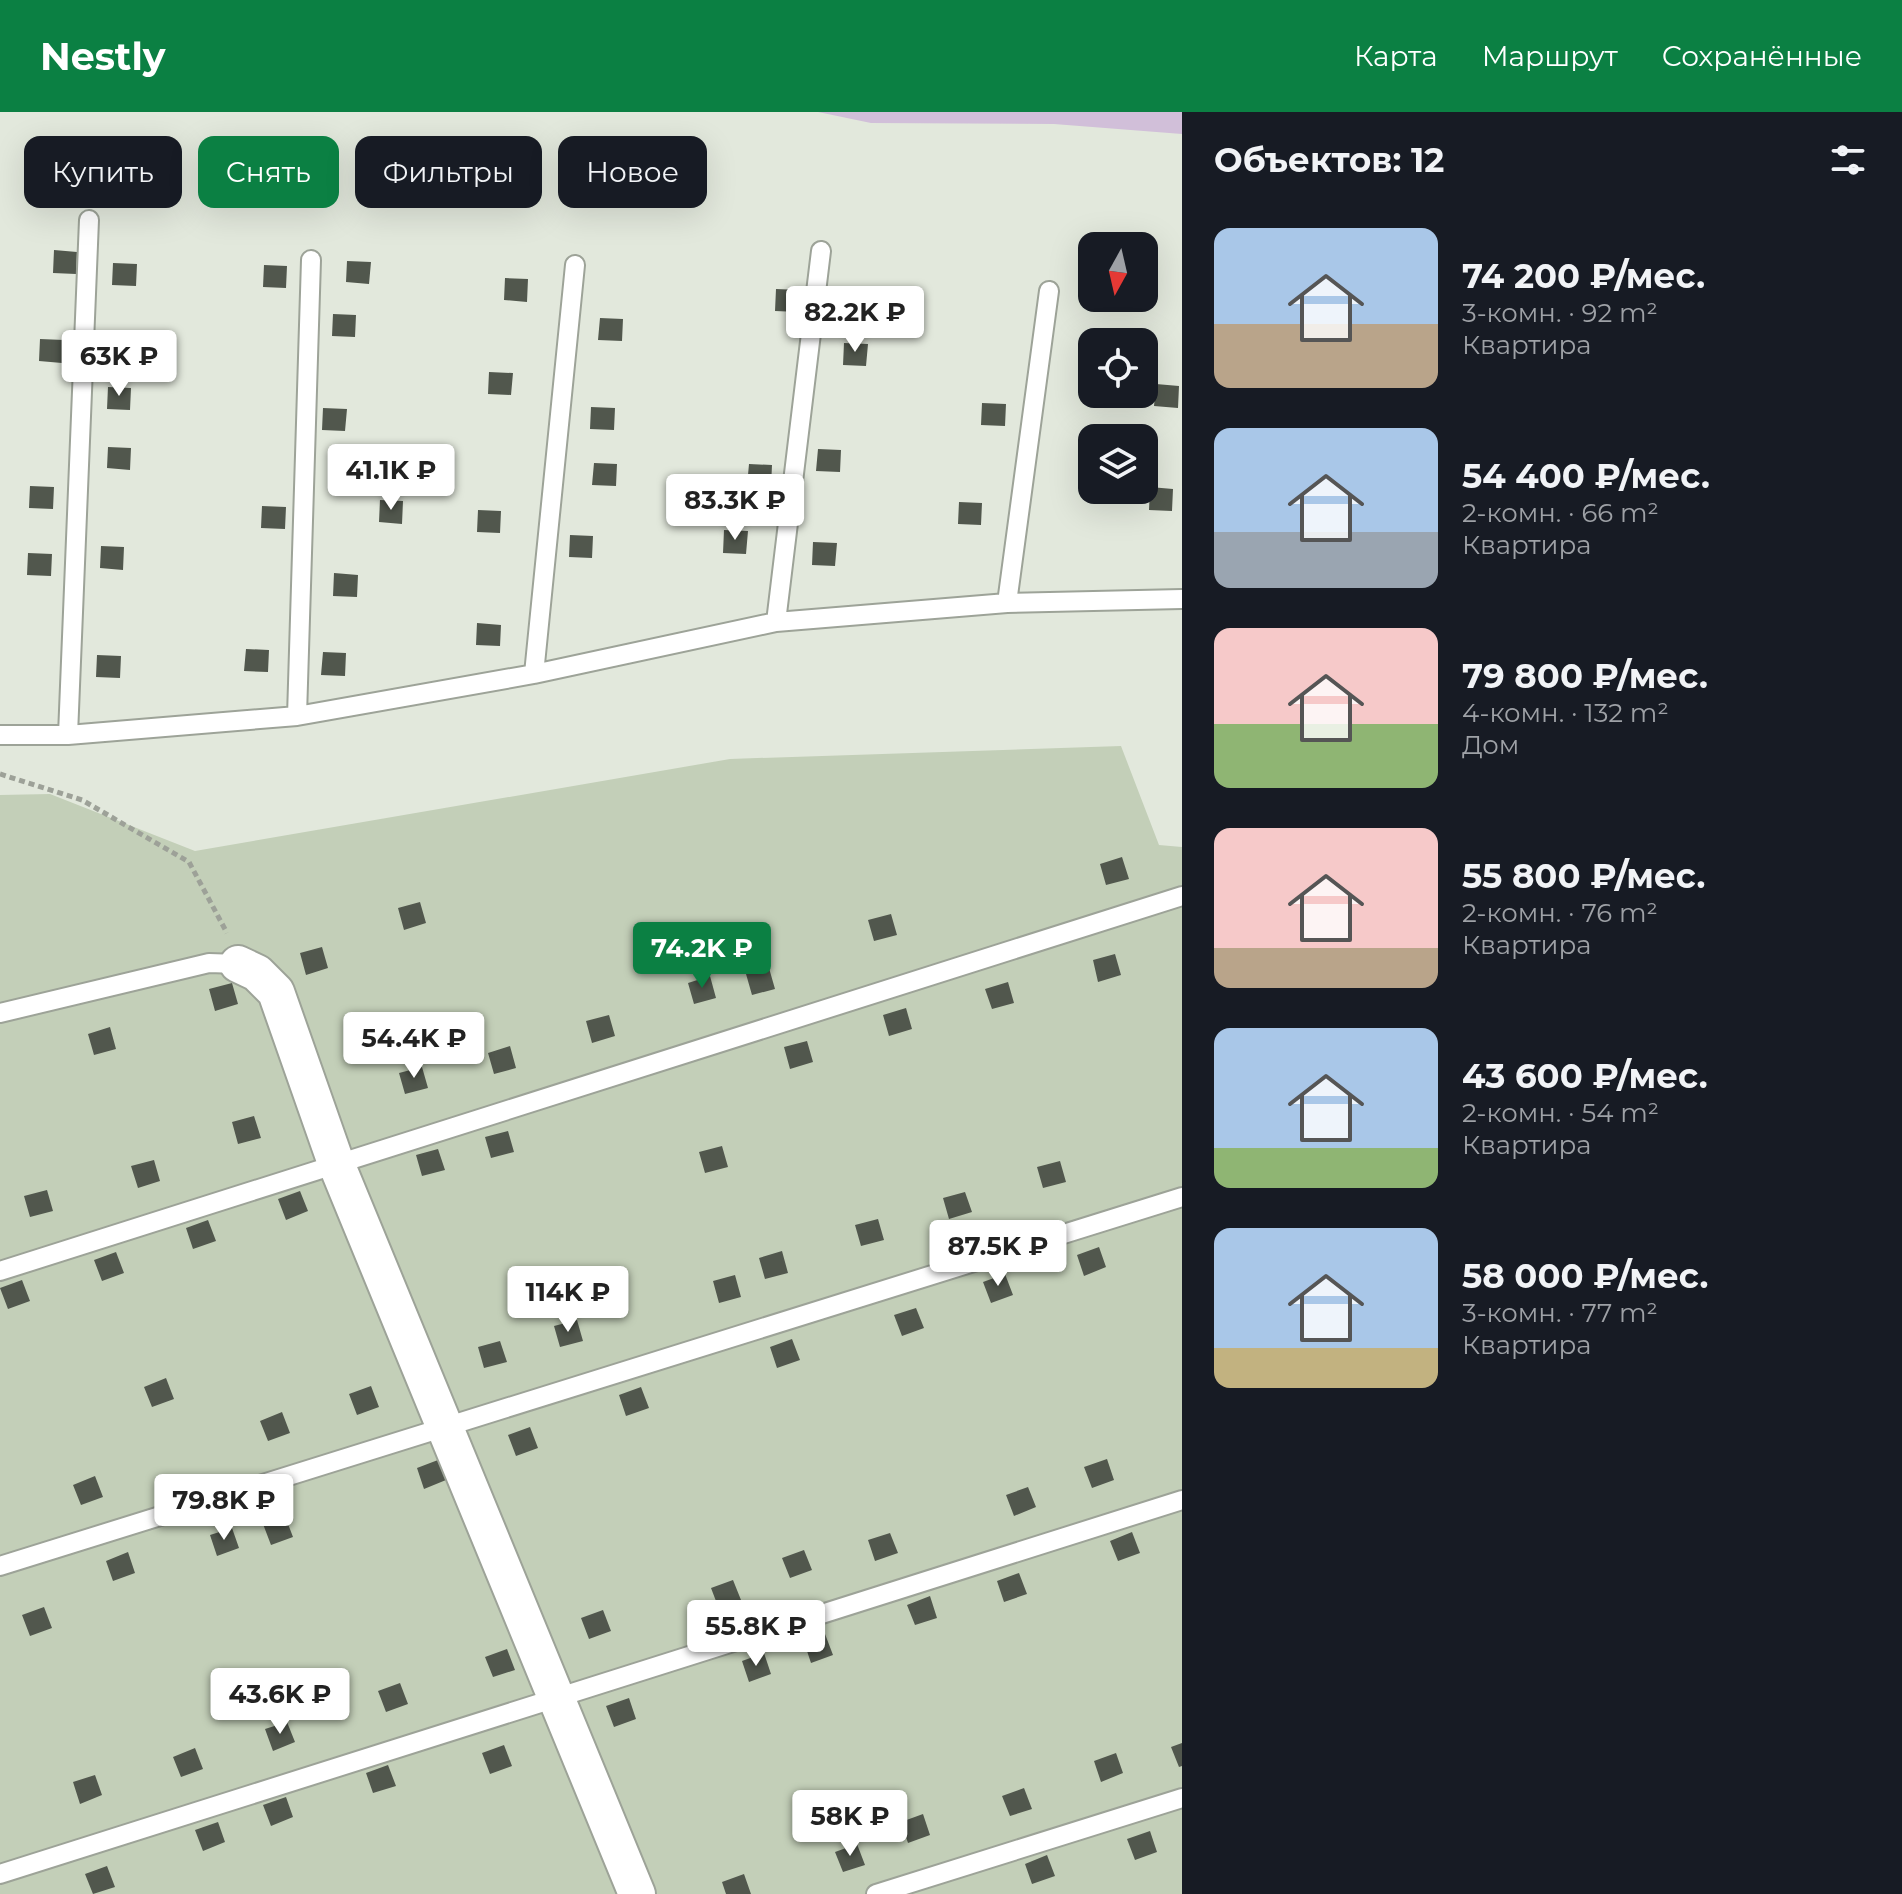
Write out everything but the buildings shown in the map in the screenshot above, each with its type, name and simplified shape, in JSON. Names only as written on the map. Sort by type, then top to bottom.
[{"type":"street","points":[[238,964],[257,973],[276,992],[336,1163],[637,1894]]},
{"type":"lane","points":[[68,735],[89,220]]},
{"type":"lane","points":[[776,622],[821,251]]},
{"type":"lane","points":[[297,716],[311,260]]},
{"type":"lane","points":[[534,674],[575,265]]},
{"type":"lane","points":[[1007,603],[1049,291]]},
{"type":"lane","points":[[0,735],[68,735],[297,716],[534,674],[776,622],[1007,603],[1182,599]]},
{"type":"lane","points":[[0,1271],[1182,896]]},
{"type":"lane","points":[[0,1013],[209,963],[238,964]]},
{"type":"lane","points":[[0,1566],[1182,1197]]},
{"type":"lane","points":[[0,1874],[1182,1500]]},
{"type":"lane","points":[[876,1894],[1182,1798]]},
{"type":"path","points":[[0,774],[82,800],[189,862],[223,923],[238,964]]},
{"type":"green space","points":[[1121,746],[1159,845],[1182,847],[1182,1894],[0,1894],[0,795],[50,794],[195,851],[730,759]]},
{"type":"shaded area","points":[[818,112],[1182,112],[1182,134],[1054,124],[871,123]]}]
